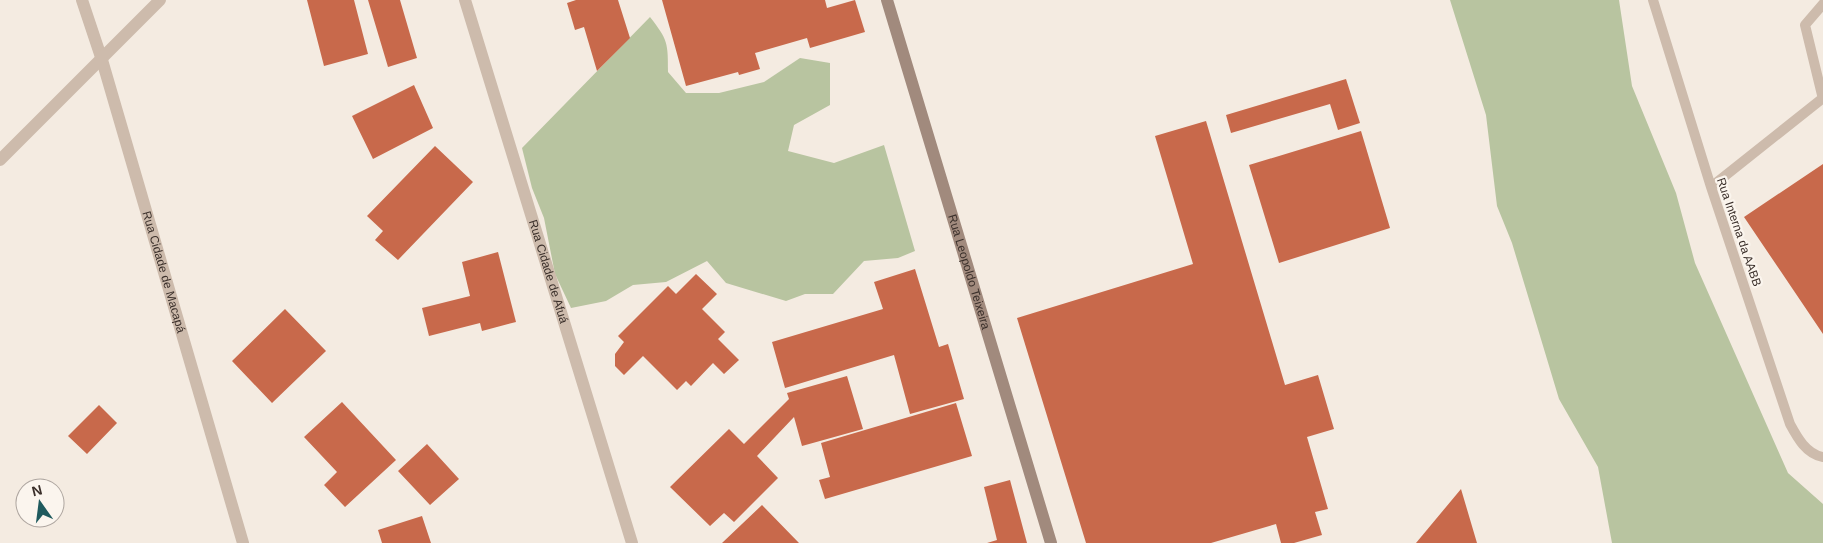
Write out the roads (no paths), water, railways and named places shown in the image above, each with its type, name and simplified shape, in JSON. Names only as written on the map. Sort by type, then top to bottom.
[{"type":"main road","name":"Rua Leopoldo Teixeira","points":[[887,0],[1051,543]]},
{"type":"street","name":"Rua Cidade de Macapá","points":[[82,0],[102,60],[243,543]]},
{"type":"street","points":[[0,160],[160,0]]},
{"type":"street","name":"Rua Cidade de Afuá","points":[[465,0],[632,543]]},
{"type":"lane","name":"Rua Interna da AABB","points":[[1653,0],[1710,187],[1790,424],[1800,442],[1818,456],[1823,457]]},
{"type":"lane","points":[[1710,187],[1823,98],[1805,25],[1823,4]]}]
